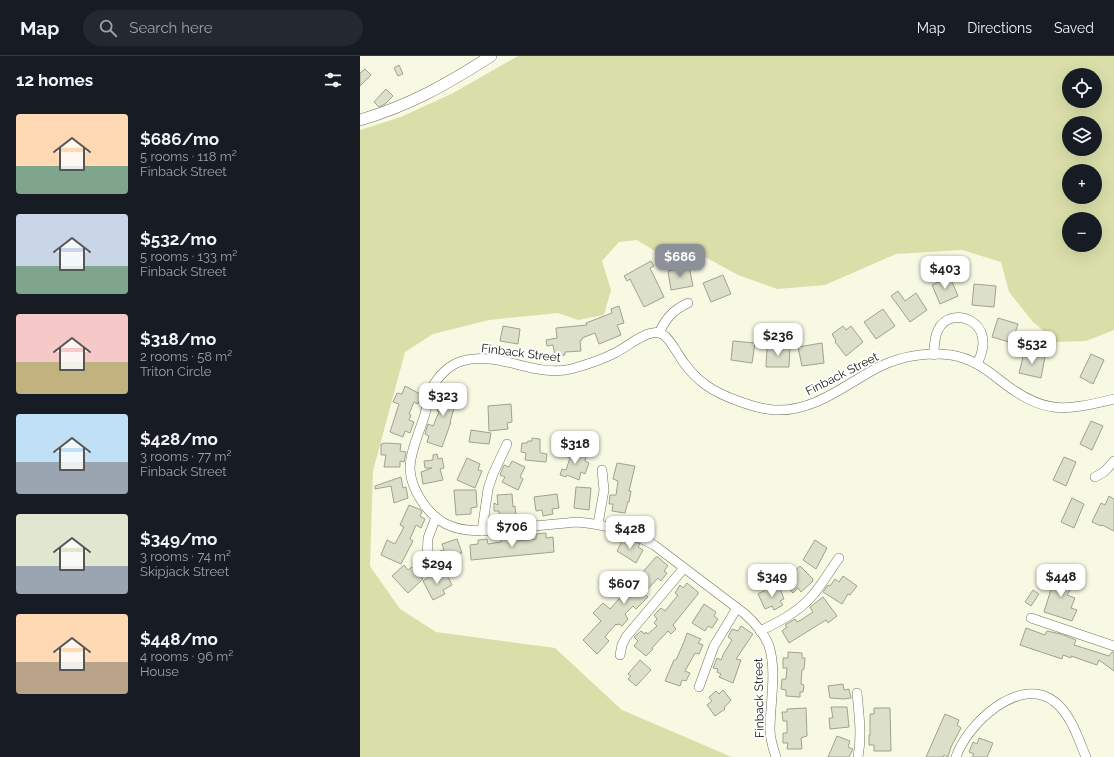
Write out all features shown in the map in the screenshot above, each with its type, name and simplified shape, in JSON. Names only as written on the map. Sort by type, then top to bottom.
[{"type":"street","points":[[360,120],[397,108],[418,99],[491,56]]},
{"type":"street","points":[[659,333],[664,321],[669,315],[688,303]]},
{"type":"street","points":[[934,355],[935,340],[938,329],[945,321],[954,318],[964,318],[972,321],[980,328],[983,335],[981,356],[977,364]]},
{"type":"street","name":"Finback Street","points":[[776,757],[770,731],[772,660],[769,647],[760,631],[756,625],[737,608],[654,545],[638,536],[617,528],[598,524],[576,522],[482,531],[464,530],[448,525],[429,510],[418,494],[413,482],[410,468],[432,387],[440,376],[450,366],[462,361],[488,358],[539,369],[566,370],[590,363],[617,352],[645,335],[654,332],[666,336],[683,362],[695,376],[708,387],[753,406],[774,410],[796,408],[813,404],[876,369],[900,359],[917,355],[950,355],[965,358],[977,364],[1024,398],[1042,406],[1057,408],[1080,407],[1114,399]]},
{"type":"street","points":[[482,531],[488,489],[493,474],[507,444]]},
{"type":"street","points":[[1095,477],[1104,472],[1114,461]]},
{"type":"street","points":[[598,524],[604,490],[602,470]]},
{"type":"street","points":[[428,558],[428,538],[436,517]]},
{"type":"street","points":[[760,631],[789,616],[801,607],[813,595],[839,558]]},
{"type":"street","points":[[620,655],[622,645],[628,634],[684,568]]},
{"type":"street","points":[[698,687],[714,646],[737,608]]},
{"type":"street","points":[[1031,618],[1114,646]]},
{"type":"street","points":[[858,693],[861,730],[858,757]]},
{"type":"street","points":[[956,757],[964,740],[983,717],[1008,700],[1022,694],[1031,693],[1044,696],[1053,701],[1066,713],[1086,757]]},
{"type":"green space","points":[[518,56],[1114,56],[1114,330],[1086,341],[1057,342],[1033,322],[1009,292],[1001,262],[962,250],[896,254],[825,285],[777,289],[738,275],[696,252],[663,256],[637,240],[619,242],[602,261],[611,290],[604,315],[578,320],[558,313],[489,320],[433,334],[405,352],[373,471],[370,566],[400,609],[436,632],[555,648],[622,710],[732,757],[360,757],[360,130],[401,117],[453,93]]},
{"type":"building","points":[[399,65],[403,74],[398,76],[394,68]]},
{"type":"building","points":[[365,69],[371,75],[360,86],[360,73]]},
{"type":"building","points":[[386,89],[393,96],[385,104],[379,107],[374,102]]},
{"type":"building","points":[[651,261],[654,266],[650,268],[664,297],[644,307],[630,279],[627,281],[624,276]]},
{"type":"building","points":[[689,266],[693,286],[671,290],[668,271]]},
{"type":"building","points":[[723,275],[731,294],[711,302],[703,283]]},
{"type":"building","points":[[950,277],[958,296],[940,304],[932,285]]},
{"type":"building","points":[[974,284],[996,286],[994,307],[972,305]]},
{"type":"building","points":[[898,291],[905,301],[916,293],[927,310],[910,322],[891,296]]},
{"type":"building","points":[[619,306],[624,323],[617,325],[621,335],[599,344],[595,333],[582,338],[580,341],[581,351],[565,352],[565,355],[555,356],[553,345],[547,346],[546,340],[557,338],[556,328],[587,325],[586,323],[612,313],[611,309]]},
{"type":"building","points":[[883,309],[895,326],[876,339],[864,322]]},
{"type":"building","points":[[998,318],[1018,324],[1012,343],[992,337]]},
{"type":"building","points":[[503,326],[520,329],[518,344],[500,341]]},
{"type":"building","points":[[843,326],[846,330],[851,326],[863,342],[846,356],[835,342],[836,341],[832,334]]},
{"type":"building","points":[[733,341],[755,343],[752,363],[731,360]]},
{"type":"building","points":[[822,343],[824,363],[802,366],[798,347]]},
{"type":"building","points":[[767,347],[790,347],[789,367],[766,367]]},
{"type":"building","points":[[1024,353],[1045,357],[1041,378],[1019,373]]},
{"type":"building","points":[[1091,354],[1104,360],[1093,384],[1080,377]]},
{"type":"building","points":[[405,386],[422,395],[418,404],[414,402],[409,414],[411,415],[409,420],[414,422],[410,433],[405,431],[403,437],[390,432],[399,404],[393,402],[397,393],[402,394]]},
{"type":"building","points":[[439,390],[444,392],[445,390],[462,396],[458,407],[455,405],[451,422],[442,447],[427,442],[429,436],[425,434],[428,424],[433,426],[439,412],[437,411],[439,406],[434,404]]},
{"type":"building","points":[[511,404],[512,422],[507,423],[508,429],[489,431],[488,406]]},
{"type":"building","points":[[1091,421],[1103,426],[1092,450],[1080,444]]},
{"type":"building","points":[[471,430],[491,433],[489,444],[469,442]]},
{"type":"building","points":[[532,438],[540,439],[540,451],[541,453],[547,454],[546,462],[525,460],[526,453],[521,452],[522,443],[532,441]]},
{"type":"building","points":[[381,444],[401,444],[400,451],[406,452],[404,462],[400,461],[400,467],[384,467],[386,455],[381,455]]},
{"type":"building","points":[[568,449],[586,455],[585,461],[589,463],[585,474],[581,472],[579,480],[567,475],[566,477],[560,475],[562,469],[566,470],[570,458],[565,456]]},
{"type":"building","points":[[437,454],[438,459],[442,458],[444,468],[440,469],[443,480],[423,484],[421,472],[432,468],[425,468],[424,461],[433,460],[433,455]]},
{"type":"building","points":[[1064,457],[1076,462],[1066,486],[1053,480]]},
{"type":"building","points":[[467,458],[480,464],[478,470],[482,471],[475,488],[457,480]]},
{"type":"building","points":[[512,461],[525,467],[520,477],[523,479],[518,490],[502,482],[505,477],[500,475],[504,465],[509,467]]},
{"type":"building","points":[[617,463],[635,466],[629,491],[631,491],[629,502],[628,501],[625,513],[612,511],[613,504],[609,504],[610,495],[616,495],[618,481],[613,479]]},
{"type":"building","points":[[401,477],[403,488],[406,487],[408,498],[394,503],[391,486],[375,489],[375,486]]},
{"type":"building","points":[[576,487],[591,488],[589,510],[574,508]]},
{"type":"building","points":[[454,490],[476,490],[477,507],[471,508],[471,514],[456,515]]},
{"type":"building","points":[[512,494],[513,507],[515,506],[516,516],[500,517],[499,511],[494,511],[494,503],[498,505],[497,495]]},
{"type":"building","points":[[557,494],[559,508],[552,509],[553,514],[543,516],[542,510],[536,511],[534,497]]},
{"type":"building","points":[[1109,496],[1114,499],[1114,531],[1092,522],[1101,503],[1105,505]]},
{"type":"building","points":[[1072,498],[1084,504],[1074,528],[1061,522]]},
{"type":"building","points":[[409,505],[421,510],[422,512],[420,516],[425,519],[421,528],[416,525],[410,539],[413,541],[401,564],[381,555],[387,540],[395,544],[404,527],[400,525]]},
{"type":"building","points":[[546,533],[546,538],[553,537],[554,552],[471,560],[470,545],[478,544],[478,540],[487,539],[488,544],[501,542],[501,538],[517,537],[517,541],[536,539],[536,534]]},
{"type":"building","points":[[457,539],[462,553],[457,554],[457,563],[449,565],[447,559],[442,560],[440,551],[444,550],[442,544]]},
{"type":"building","points":[[623,539],[640,544],[638,547],[643,550],[636,563],[617,551]]},
{"type":"building","points":[[815,540],[827,548],[816,569],[803,560]]},
{"type":"building","points":[[656,557],[668,566],[664,571],[667,573],[661,581],[658,578],[644,593],[648,597],[636,609],[633,606],[625,614],[628,619],[622,626],[616,624],[608,633],[605,637],[609,641],[597,654],[583,640],[601,621],[593,613],[603,603],[610,609]]},
{"type":"building","points":[[404,565],[408,570],[412,567],[423,579],[408,593],[392,576]]},
{"type":"building","points":[[800,566],[813,579],[812,582],[801,592],[798,588],[793,593],[783,582]]},
{"type":"building","points":[[1057,570],[1075,582],[1067,595],[1075,598],[1071,608],[1077,610],[1072,621],[1044,612]]},
{"type":"building","points":[[438,571],[441,576],[446,573],[452,585],[443,590],[445,594],[433,600],[423,581]]},
{"type":"building","points":[[843,576],[857,586],[850,595],[848,594],[842,604],[823,592],[835,579],[839,582]]},
{"type":"building","points":[[687,583],[698,592],[698,594],[673,625],[676,629],[671,634],[668,631],[646,656],[634,646],[638,641],[634,637],[641,631],[648,634],[657,626],[654,623],[657,619],[654,615],[661,608],[665,611],[678,595],[675,593],[680,585],[683,588]]},
{"type":"building","points":[[772,585],[775,589],[779,586],[784,599],[780,601],[783,605],[774,610],[772,606],[765,609],[758,594]]},
{"type":"building","points":[[1033,590],[1039,594],[1031,606],[1025,602]]},
{"type":"building","points":[[823,597],[837,616],[828,623],[826,620],[789,643],[782,631],[787,627],[785,625],[795,619],[797,622],[813,612],[810,607]]},
{"type":"building","points":[[704,604],[716,612],[714,616],[718,619],[712,628],[708,626],[705,631],[692,623]]},
{"type":"building","points":[[741,626],[753,634],[736,659],[741,660],[733,683],[719,677],[721,674],[717,672],[718,669],[713,668],[717,658],[721,660],[732,640],[728,637],[732,629],[738,631]]},
{"type":"building","points":[[1026,628],[1045,635],[1047,631],[1061,634],[1076,640],[1074,645],[1109,656],[1112,652],[1114,652],[1114,671],[1099,660],[1097,665],[1071,656],[1071,658],[1063,655],[1062,659],[1020,645]]},
{"type":"building","points":[[687,633],[701,639],[698,643],[703,645],[699,654],[695,653],[685,671],[690,673],[686,681],[682,680],[680,686],[665,681],[674,660],[676,660]]},
{"type":"building","points":[[788,652],[802,653],[802,658],[805,658],[801,684],[804,685],[803,692],[800,692],[800,697],[786,696],[786,690],[781,689],[782,679],[786,679],[787,668],[783,668],[783,658],[788,658]]},
{"type":"building","points":[[640,660],[651,670],[636,686],[628,679],[631,676],[628,674]]},
{"type":"building","points":[[843,684],[844,690],[849,689],[851,698],[830,698],[828,686]]},
{"type":"building","points":[[723,690],[731,700],[724,708],[725,709],[715,716],[707,705],[712,701],[709,697],[716,691],[719,694]]},
{"type":"building","points":[[831,707],[847,707],[849,727],[830,729],[829,718],[833,718]]},
{"type":"building","points":[[806,708],[807,736],[801,738],[802,749],[787,749],[788,743],[783,743],[783,733],[787,733],[787,721],[783,721],[782,712],[787,712],[787,709]]},
{"type":"building","points":[[874,708],[890,708],[891,751],[874,751],[874,745],[869,745],[870,714],[874,714]]},
{"type":"building","points":[[945,714],[959,720],[957,725],[961,728],[951,747],[948,757],[944,755],[943,757],[926,757]]},
{"type":"building","points":[[837,736],[850,741],[848,747],[853,749],[849,757],[828,757]]},
{"type":"building","points":[[979,738],[993,743],[987,757],[972,757],[974,754],[969,752],[973,742],[977,744]]}]
